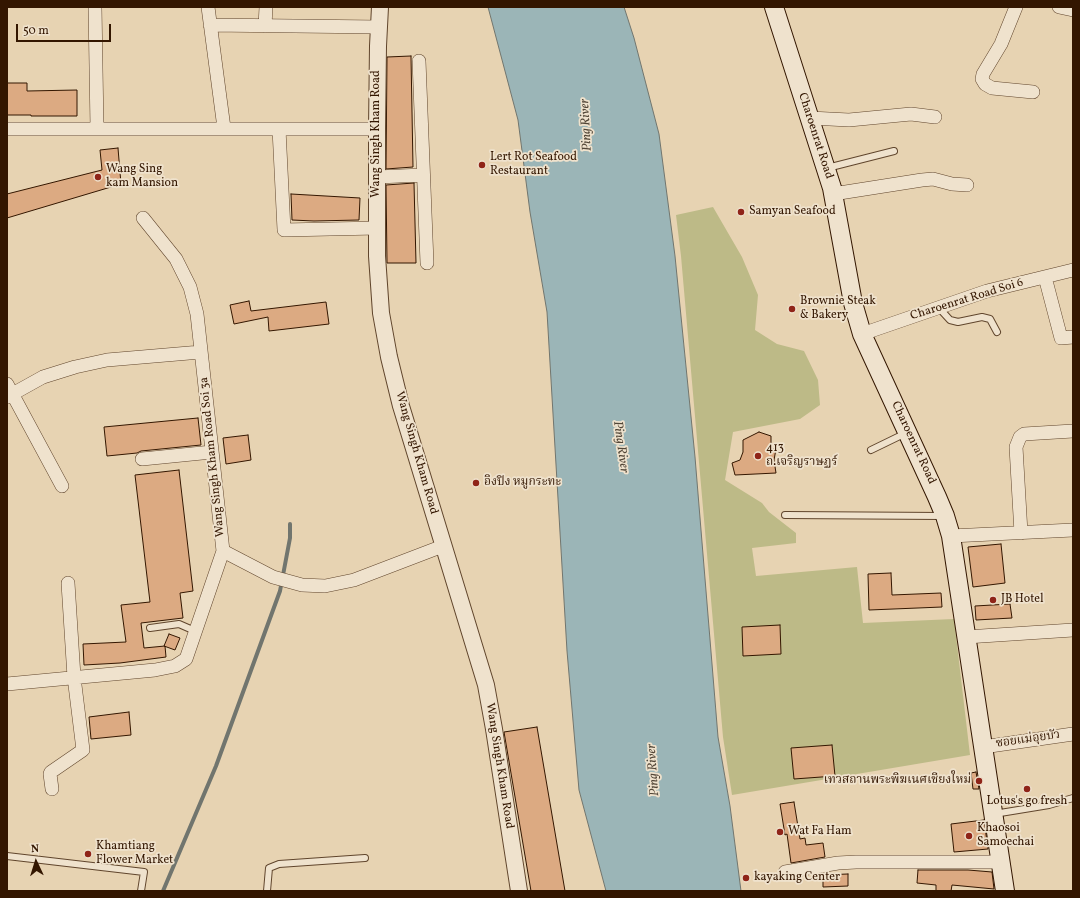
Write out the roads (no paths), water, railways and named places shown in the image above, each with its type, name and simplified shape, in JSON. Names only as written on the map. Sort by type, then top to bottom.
[{"type":"main road","name":"Charoenrat Road","points":[[774,7],[833,194],[853,303],[862,334],[908,432],[945,516],[951,536],[1005,891]]},
{"type":"street","points":[[95,7],[97,128]]},
{"type":"street","points":[[208,7],[224,128]]},
{"type":"street","points":[[266,7],[266,26]]},
{"type":"street","name":"Wang Singh Kham Road","points":[[380,7],[377,129],[377,256],[381,313],[389,357],[401,406],[486,685],[519,891]]},
{"type":"street","points":[[1016,7],[1001,44],[983,74],[982,79],[985,84],[992,88],[1009,91],[1033,92]]},
{"type":"street","points":[[1059,7],[1073,10]]},
{"type":"street","points":[[210,25],[379,27]]},
{"type":"street","points":[[419,61],[427,263]]},
{"type":"street","points":[[810,118],[849,120],[911,114],[935,117]]},
{"type":"street","points":[[7,130],[97,128],[377,129]]},
{"type":"street","points":[[279,129],[284,230],[377,228]]},
{"type":"street","points":[[377,177],[424,175]]},
{"type":"street","points":[[833,194],[933,179],[952,184],[967,185]]},
{"type":"street","name":"Wang Singh Kham Road Soi 3a","points":[[143,218],[176,259],[190,287],[197,314],[223,551],[273,577],[302,585],[325,586],[354,580],[443,546]]},
{"type":"street","name":"Charoenrat Road Soi 6","points":[[862,334],[988,292],[1073,270]]},
{"type":"street","points":[[1045,277],[1061,338],[1073,337]]},
{"type":"street","points":[[62,486],[9,392],[43,377],[75,367],[106,360],[201,352]]},
{"type":"street","points":[[1020,532],[1016,447],[1020,437],[1024,434],[1073,431]]},
{"type":"street","points":[[142,459],[212,452]]},
{"type":"street","points":[[951,536],[1073,530]]},
{"type":"street","points":[[7,684],[155,670],[175,666],[186,659],[223,551]]},
{"type":"street","points":[[52,789],[51,772],[83,750],[74,677],[68,583]]},
{"type":"street","points":[[966,637],[1073,630]]},
{"type":"street","name":"ซอยแม่อุยบัว","points":[[984,746],[1073,734]]},
{"type":"street","points":[[785,872],[838,863],[1000,862]]},
{"type":"lane","points":[[825,168],[894,151]]},
{"type":"lane","points":[[939,308],[950,320],[958,322],[982,317],[990,319],[997,332]]},
{"type":"lane","points":[[871,450],[908,432]]},
{"type":"lane","points":[[784,515],[945,516]]},
{"type":"lane","points":[[150,628],[179,624],[195,631]]},
{"type":"lane","points":[[994,814],[1049,805],[1073,798]]},
{"type":"lane","points":[[7,856],[144,872],[141,891]]},
{"type":"lane","points":[[267,891],[269,868],[278,864],[365,858]]},
{"type":"water","name":"Ping River","points":[[488,7],[624,7],[634,38],[659,134],[675,256],[695,457],[718,737],[730,806],[741,891],[606,891],[579,790],[567,651],[547,312],[530,212],[518,120]]},
{"type":"waterway","points":[[163,891],[216,766],[280,591],[290,538],[290,524]]},
{"type":"place","name":"Lert Rot Seafood Restaurant","points":[[482,165]]},
{"type":"place","name":"Wang Sing kam Mansion","points":[[98,177]]},
{"type":"place","name":"Samyan Seafood","points":[[741,212]]},
{"type":"place","name":"Brownie Steak & Bakery","points":[[792,309]]},
{"type":"place","name":"413 ถ.เจริญราษฏร์","points":[[758,456]]},
{"type":"place","name":"อิงปิง หมูกระทะ","points":[[476,483]]},
{"type":"place","name":"JB Hotel","points":[[993,600]]},
{"type":"place","name":"เทวสถานพระพิฆเนศเชียงใหม่","points":[[979,781]]},
{"type":"place","name":"Lotus's go fresh","points":[[1027,789]]},
{"type":"place","name":"Wat Fa Ham","points":[[780,832]]},
{"type":"place","name":"Khaosoi Samoechai","points":[[969,836]]},
{"type":"place","name":"Khamtiang Flower Market","points":[[88,854]]},
{"type":"place","name":"kayaking Center","points":[[746,878]]}]
